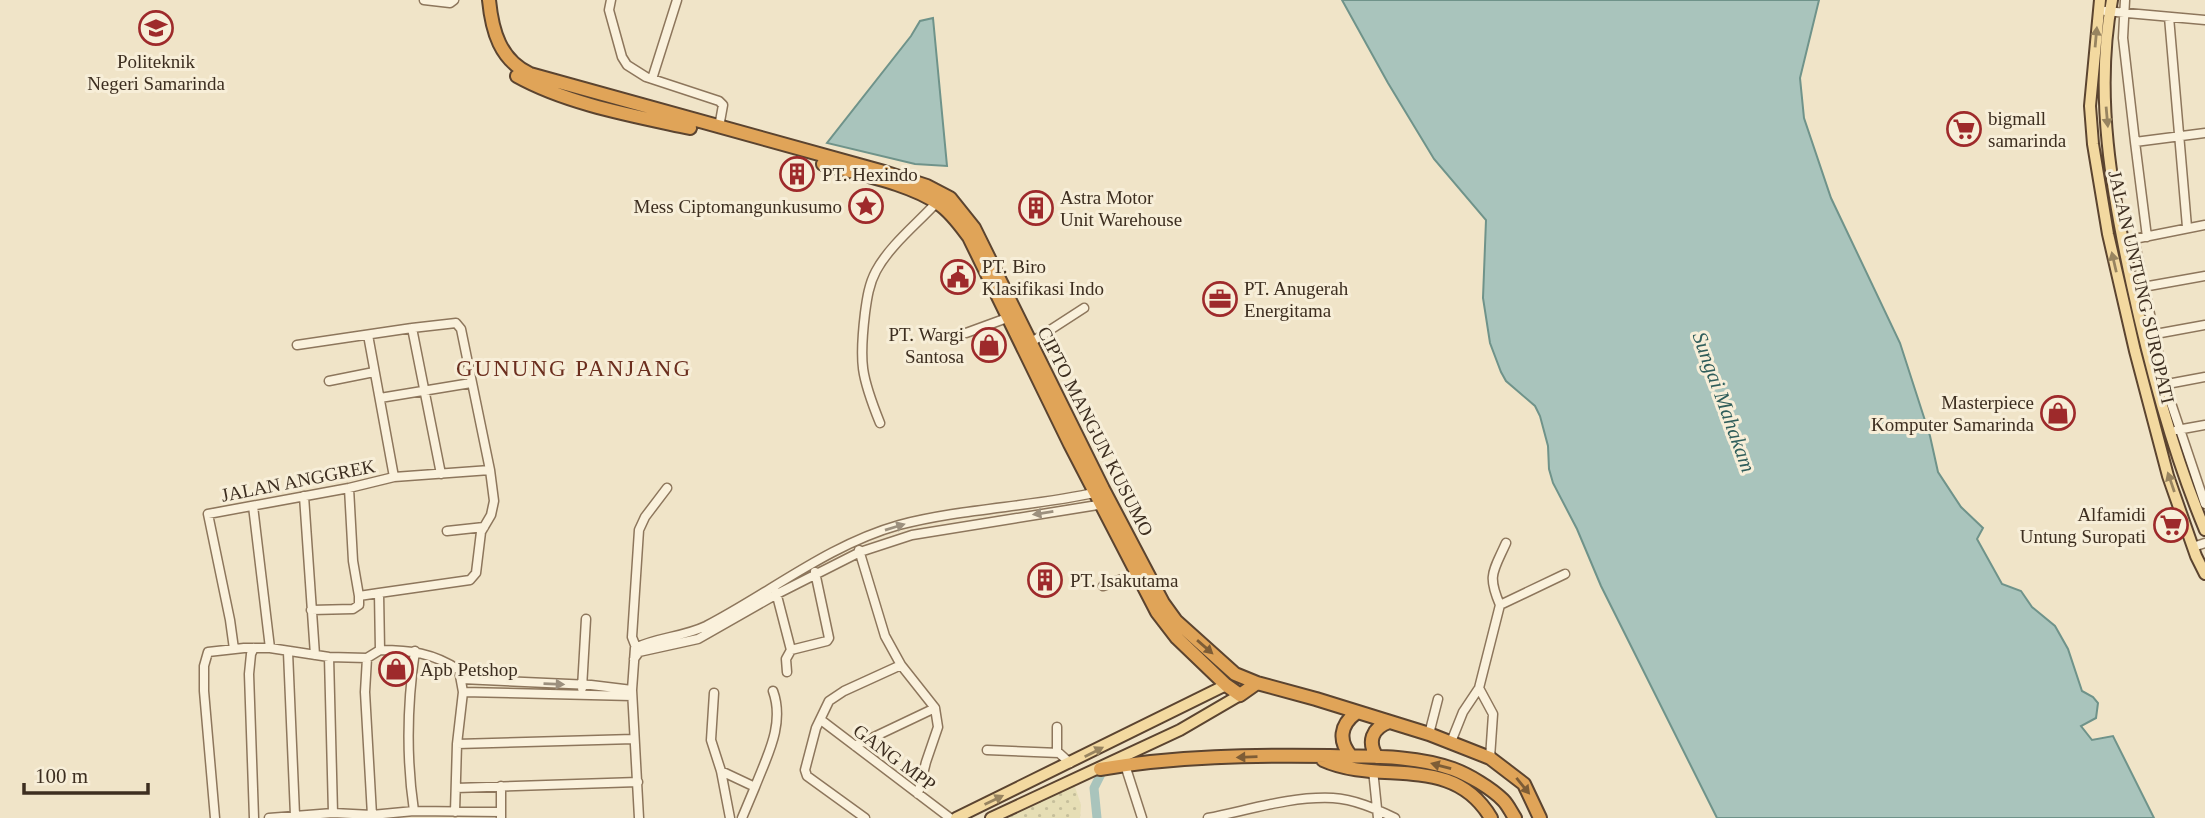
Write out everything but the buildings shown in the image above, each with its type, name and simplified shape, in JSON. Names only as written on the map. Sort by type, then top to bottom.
[{"type":"highway","name":"CIPTO MANGUN KUSUMO","points":[[481,0],[485,26],[494,50],[506,68],[529,82],[621,112],[792,154],[910,190],[937,202],[950,213],[968,237],[1007,318],[1102,498],[1176,621],[1236,674],[1257,683],[1429,734],[1490,758],[1524,784],[1540,818]]},
{"type":"highway","name":"CIPTO MANGUN KUSUMO","points":[[489,0],[500,48],[520,70],[913,181],[950,198],[979,236],[1136,573],[1166,624],[1226,685],[1240,695]]},
{"type":"highway","points":[[1226,685],[1236,674]]},
{"type":"highway","points":[[1240,695],[1257,683]]},
{"type":"highway","points":[[1351,757],[1345,750],[1342,733],[1349,718],[1356,713]]},
{"type":"highway","points":[[1377,757],[1371,743],[1372,736],[1382,725],[1389,722]]},
{"type":"highway","points":[[1100,769],[1170,759],[1315,756],[1377,757],[1427,762],[1455,769],[1481,784],[1503,800],[1515,818]]},
{"type":"highway","points":[[1315,756],[1335,764],[1424,774],[1450,781],[1471,794],[1490,818]]},
{"type":"main road","name":"JALAN UNTUNG SUROPATI","points":[[2112,0],[2103,7],[2090,106],[2093,144],[2108,234],[2158,440],[2168,476],[2205,574]]},
{"type":"main road","name":"JALAN UNTUNG SUROPATI","points":[[2103,7],[2110,163],[2160,386],[2205,530]]},
{"type":"main road","points":[[956,818],[1226,685]]},
{"type":"main road","points":[[991,818],[1180,730],[1240,695]]},
{"type":"main road","points":[[1032,781],[1039,795]]},
{"type":"street","points":[[424,0],[450,3],[454,0]]},
{"type":"street","points":[[611,0],[609,10],[622,57],[637,72],[652,79],[719,101],[723,105],[719,127]]},
{"type":"street","points":[[652,79],[677,0]]},
{"type":"street","points":[[2125,0],[2123,38],[2147,237]]},
{"type":"street","points":[[2103,7],[2124,12],[2205,20]]},
{"type":"street","points":[[2169,17],[2187,228]]},
{"type":"street","points":[[2134,142],[2205,133]]},
{"type":"street","points":[[880,423],[861,368],[860,350],[868,292],[883,260],[937,202]]},
{"type":"street","points":[[2205,225],[2128,240],[2143,287],[2149,335],[2205,325]]},
{"type":"street","points":[[2143,287],[2205,276]]},
{"type":"street","points":[[1030,343],[1084,308]]},
{"type":"street","points":[[966,333],[1007,318]]},
{"type":"street","points":[[297,345],[456,323],[461,329],[494,501],[491,515],[481,531],[476,573],[470,580],[359,596]]},
{"type":"street","points":[[412,328],[440,474]]},
{"type":"street","points":[[368,335],[394,477]]},
{"type":"street","points":[[329,380],[374,372]]},
{"type":"street","points":[[2160,386],[2205,377]]},
{"type":"street","points":[[380,398],[471,383]]},
{"type":"street","points":[[2205,425],[2175,431],[2205,504]]},
{"type":"street","name":"JALAN ANGGREK","points":[[234,649],[207,516],[211,512],[349,488],[394,477],[489,470]]},
{"type":"street","points":[[2195,477],[2205,475]]},
{"type":"street","points":[[311,610],[353,609],[359,605],[353,561],[349,488]]},
{"type":"street","points":[[639,818],[632,693],[636,653],[632,636],[639,530],[645,517],[667,488]]},
{"type":"street","points":[[304,496],[315,655]]},
{"type":"street","points":[[636,653],[698,639],[811,565],[854,542],[897,526],[924,520],[1102,498]]},
{"type":"street","points":[[775,590],[816,575],[860,552],[939,529],[1102,498]]},
{"type":"street","points":[[253,506],[270,648]]},
{"type":"street","points":[[447,531],[484,527]]},
{"type":"street","points":[[854,542],[860,552],[885,636],[901,665],[935,708],[938,727],[918,794]]},
{"type":"street","points":[[1451,742],[1463,712],[1479,688],[1500,605],[1492,587],[1491,577],[1506,543]]},
{"type":"street","points":[[2198,552],[2205,543]]},
{"type":"street","points":[[788,672],[786,659],[791,650],[830,638],[816,575],[811,565]]},
{"type":"street","points":[[1103,586],[1136,573]]},
{"type":"street","points":[[1500,605],[1565,574]]},
{"type":"street","points":[[775,590],[791,650]]},
{"type":"street","points":[[379,593],[380,650]]},
{"type":"street","points":[[582,690],[586,619]]},
{"type":"street","points":[[254,648],[249,674],[254,818]]},
{"type":"street","points":[[215,818],[204,666],[208,652],[254,648],[329,657],[367,658],[380,650],[415,651],[447,662],[459,670],[463,692],[457,744],[455,812]]},
{"type":"street","points":[[414,811],[408,740],[415,651]]},
{"type":"street","points":[[288,652],[295,816]]},
{"type":"street","points":[[329,657],[333,813]]},
{"type":"street","points":[[367,658],[365,692],[372,815]]},
{"type":"street","points":[[865,818],[805,773],[816,728],[828,701],[901,665]]},
{"type":"street","points":[[462,679],[632,693]]},
{"type":"street","points":[[1479,688],[1493,714],[1490,758]]},
{"type":"street","points":[[463,692],[582,690]]},
{"type":"street","points":[[742,818],[775,734],[778,705],[772,691]]},
{"type":"street","points":[[714,692],[711,740],[721,771],[730,818]]},
{"type":"street","points":[[1429,734],[1438,699]]},
{"type":"street","points":[[855,746],[935,708]]},
{"type":"street","name":"GANG MPP","points":[[821,720],[950,818]]},
{"type":"street","points":[[1057,727],[1057,753]]},
{"type":"street","points":[[457,744],[634,739]]},
{"type":"street","points":[[987,750],[1057,753],[1062,754],[1070,763]]},
{"type":"street","points":[[1125,765],[1142,818]]},
{"type":"street","points":[[1373,770],[1377,813]]},
{"type":"street","points":[[721,771],[755,787]]},
{"type":"street","points":[[456,788],[638,782]]},
{"type":"street","points":[[269,818],[414,811],[501,815],[501,786]]},
{"type":"street","points":[[1209,818],[1303,799],[1335,798],[1395,818]]},
{"type":"shaded area","points":[[1074,784],[1081,805],[1080,818],[1002,818]]},
{"type":"water","name":"Sungai Mahakam","points":[[1342,0],[1819,0],[1800,78],[1804,118],[1831,198],[1900,343],[1930,436],[1938,472],[1961,507],[1983,528],[1977,539],[2002,584],[2021,591],[2032,607],[2055,626],[2068,649],[2082,691],[2098,703],[2096,718],[2081,726],[2092,740],[2113,736],[2154,818],[1717,818],[1601,586],[1577,529],[1553,483],[1548,446],[1540,416],[1535,406],[1506,381],[1501,372],[1490,343],[1483,298],[1486,220],[1434,159]]},
{"type":"water","points":[[933,18],[947,166],[915,164],[827,143],[920,21]]},
{"type":"waterway","points":[[1097,818],[1094,788],[1103,770]]},
{"type":"place","name":"Politeknik Negeri Samarinda","points":[[156,28]]},
{"type":"place","name":"bigmall samarinda","points":[[1964,129]]},
{"type":"place","name":"PT. Hexindo","points":[[797,174]]},
{"type":"place","name":"Mess Ciptomangunkusumo","points":[[866,206]]},
{"type":"place","name":"Astra Motor Unit Warehouse","points":[[1036,208]]},
{"type":"place","name":"PT. Biro Klasifikasi Indo","points":[[958,277]]},
{"type":"place","name":"PT. Anugerah Energitama","points":[[1220,299]]},
{"type":"place","name":"PT. Wargi Santosa","points":[[989,345]]},
{"type":"place","name":"Masterpiece Komputer Samarinda","points":[[2058,413]]},
{"type":"place","name":"Alfamidi Untung Suropati","points":[[2171,525]]},
{"type":"place","name":"PT. Isakutama","points":[[1045,580]]},
{"type":"place","name":"Apb Petshop","points":[[396,669]]},
{"type":"district","name":"GUNUNG PANJANG","points":[[574,368]]}]
